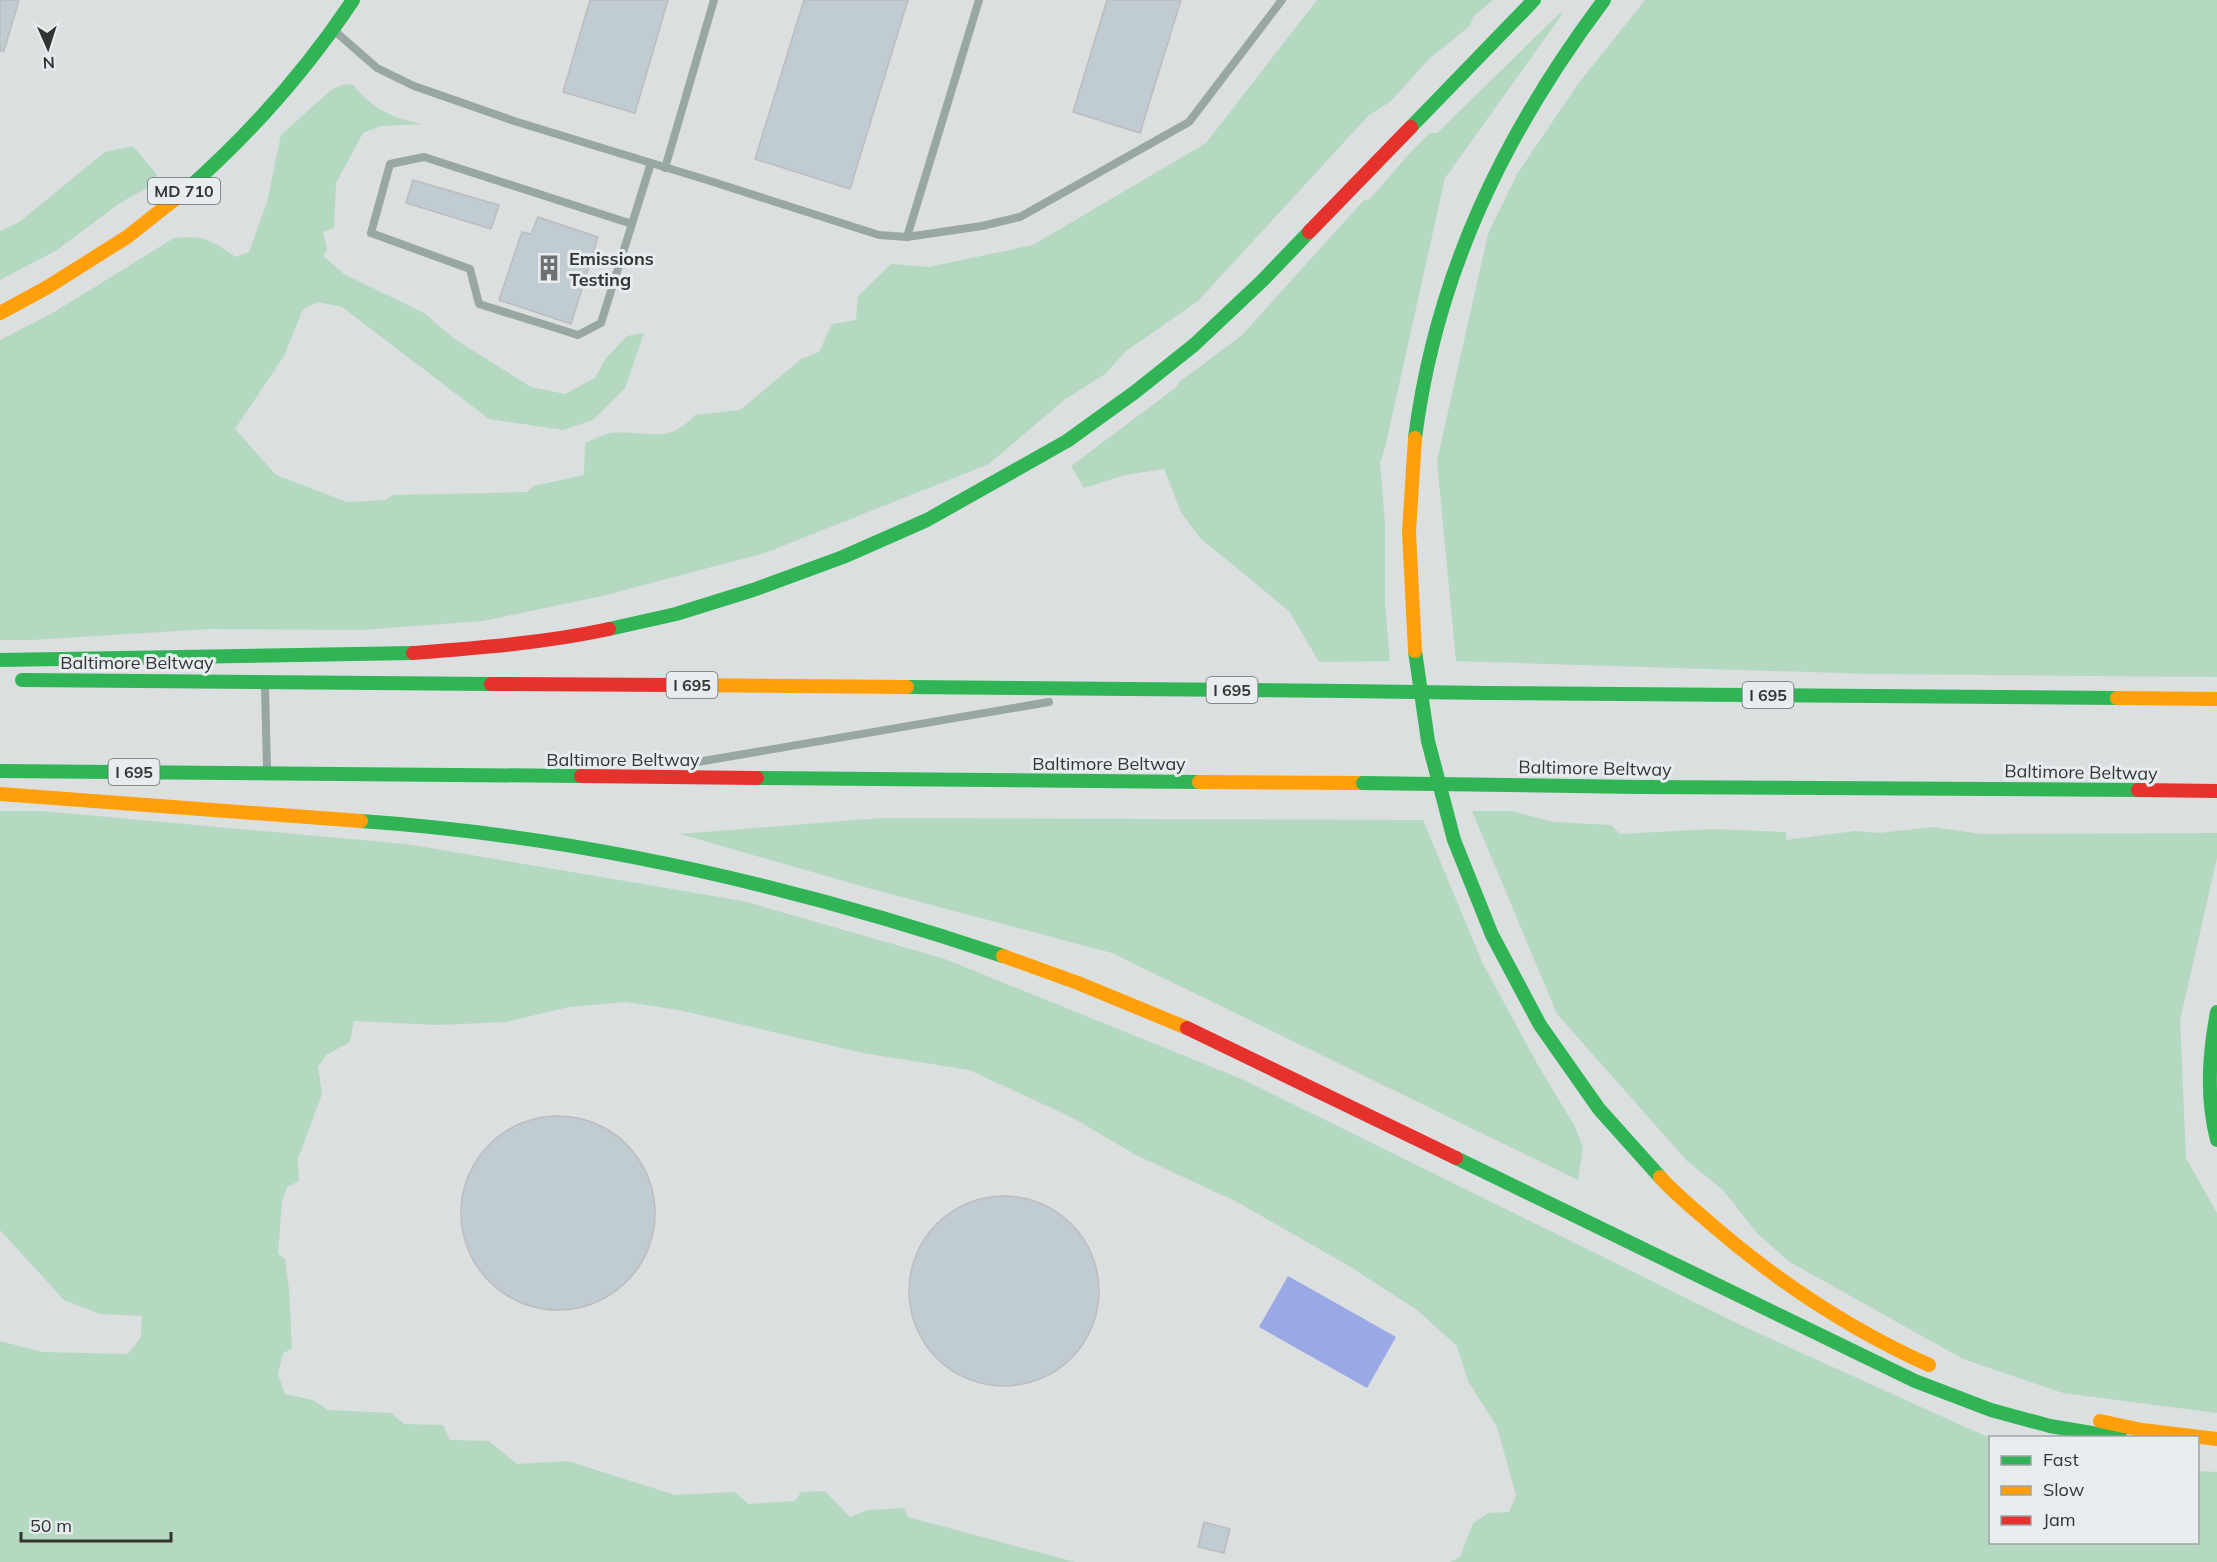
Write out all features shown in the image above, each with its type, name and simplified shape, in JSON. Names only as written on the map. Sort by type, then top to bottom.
[{"type":"main road","name":"MD 710","points":[[0,313],[66,276],[146,224],[221,160],[279,98],[334,30],[353,0]]},
{"type":"main road","points":[[0,660],[405,654],[488,647],[582,635],[676,614],[753,590],[843,557],[927,520],[1067,441],[1135,392],[1194,345],[1263,280],[1534,0]]},
{"type":"main road","points":[[1604,0],[1569,45],[1525,115],[1491,176],[1444,300],[1427,365],[1415,436],[1410,490],[1408,588],[1415,671],[1430,756],[1448,824],[1469,885],[1500,955],[1532,1014],[1572,1074],[1618,1133],[1668,1187],[1701,1217],[1778,1279],[1835,1318],[1940,1370]]},
{"type":"main road","name":"Baltimore Beltway","points":[[12,680],[2217,699]]},
{"type":"main road","name":"Baltimore Beltway","points":[[0,771],[2217,791]]},
{"type":"main road","points":[[2030,789],[2207,804]]},
{"type":"main road","points":[[0,794],[135,802],[472,831],[744,880],[880,917],[1006,956],[1196,1032],[1915,1381],[2001,1413],[2050,1426],[2115,1436]]},
{"type":"main road","points":[[2217,1012],[2210,1054],[2209,1092],[2217,1140]]},
{"type":"main road","points":[[2088,1418],[2142,1430],[2192,1436]]},
{"type":"main road","points":[[2199,1437],[2217,1439]]},
{"type":"main road","points":[[2199,1444],[2217,1446]]},
{"type":"lane","points":[[665,168],[714,0]]},
{"type":"lane","points":[[907,237],[979,0]]},
{"type":"lane","points":[[334,30],[377,68],[414,86],[514,121],[879,235],[907,237],[982,226],[1020,217],[1189,122],[1282,0]]},
{"type":"lane","points":[[632,224],[424,157],[390,164],[371,233],[470,269],[479,304],[578,335],[601,323],[632,224],[651,163]]},
{"type":"lane","points":[[265,681],[267,774]]},
{"type":"lane","points":[[1074,697],[1120,690]]},
{"type":"lane","points":[[679,765],[1062,699]]},
{"type":"lane","points":[[610,777],[668,767]]},
{"type":"green space","points":[[1317,0],[1493,0],[1473,17],[1470,26],[1430,58],[1390,102],[1369,115],[1198,301],[1125,352],[1105,374],[1064,400],[989,464],[765,553],[602,596],[483,621],[361,630],[211,629],[0,640],[0,340],[51,314],[174,238],[201,238],[220,246],[236,257],[249,252],[267,202],[281,135],[331,90],[345,84],[353,85],[368,101],[384,112],[423,124],[381,126],[363,133],[336,183],[334,228],[323,232],[327,249],[323,256],[344,274],[424,313],[456,340],[531,387],[565,394],[595,378],[606,358],[627,336],[644,333],[625,388],[593,420],[563,430],[489,419],[342,307],[318,302],[303,309],[284,356],[235,429],[276,475],[347,502],[385,500],[393,495],[527,492],[534,486],[584,475],[585,443],[602,436],[612,433],[666,434],[685,425],[695,415],[740,410],[801,359],[819,352],[832,324],[856,320],[858,296],[891,264],[929,267],[1033,245],[1206,143]]},
{"type":"green space","points":[[1645,0],[2217,0],[2217,677],[1871,674],[1456,661],[1437,461],[1488,234],[1517,174],[1578,84]]},
{"type":"green space","points":[[1560,13],[1563,13],[1445,178],[1380,463],[1385,524],[1385,603],[1390,661],[1319,662],[1289,611],[1200,538],[1181,512],[1164,469],[1125,475],[1084,488],[1071,466],[1242,335],[1364,200],[1370,199],[1408,155],[1430,133],[1437,133]]},
{"type":"green space","points":[[133,146],[157,175],[149,187],[120,203],[57,250],[0,280],[0,231],[18,223],[105,152]]},
{"type":"green space","points":[[0,811],[42,811],[406,844],[743,901],[945,959],[1244,1080],[1749,1329],[1989,1436],[1989,1544],[2199,1544],[2199,1471],[2217,1472],[2217,1562],[1450,1562],[1460,1557],[1473,1523],[1488,1513],[1509,1512],[1516,1495],[1497,1427],[1468,1381],[1457,1346],[1417,1310],[1349,1266],[1239,1203],[1136,1155],[1073,1118],[969,1070],[863,1053],[679,1010],[625,1002],[569,1007],[506,1022],[437,1025],[354,1021],[350,1042],[326,1055],[318,1067],[322,1094],[298,1159],[299,1181],[287,1187],[282,1202],[278,1254],[285,1259],[292,1349],[283,1353],[278,1374],[285,1394],[313,1400],[328,1410],[391,1413],[404,1424],[443,1425],[450,1440],[489,1441],[517,1464],[568,1461],[675,1495],[735,1492],[748,1504],[795,1501],[801,1492],[825,1491],[850,1517],[868,1510],[904,1508],[908,1517],[1075,1562],[0,1562],[0,1341],[42,1352],[128,1354],[141,1337],[142,1316],[100,1314],[64,1300],[0,1230]]},
{"type":"green space","points":[[1472,811],[1512,811],[1554,822],[1611,825],[1620,834],[1713,829],[1786,832],[1786,840],[1855,831],[1879,833],[1933,827],[1981,834],[2217,833],[2217,858],[2180,1020],[2186,1158],[2217,1213],[2217,1413],[2063,1393],[1963,1359],[1788,1261],[1757,1233],[1722,1189],[1687,1161],[1557,1014]]},
{"type":"green space","points":[[881,818],[1423,820],[1483,964],[1539,1067],[1574,1125],[1583,1147],[1578,1180],[1112,953],[868,888],[680,834]]},
{"type":"water","points":[[1288,1276],[1396,1337],[1367,1388],[1259,1327]]},
{"type":"building","points":[[0,0],[19,0],[4,51],[0,51]]},
{"type":"building","points":[[590,0],[668,0],[635,113],[563,92]]},
{"type":"building","points":[[804,0],[908,0],[850,189],[755,159]]},
{"type":"building","points":[[1107,0],[1181,0],[1140,133],[1073,112]]},
{"type":"building","points":[[413,180],[499,205],[491,229],[406,203]]},
{"type":"building","name":"Emissions Testing","points":[[538,217],[598,237],[571,324],[499,300],[522,232],[531,234]]},
{"type":"building","points":[[558,1116],[577,1118],[604,1128],[619,1138],[633,1152],[647,1176],[653,1194],[655,1213],[653,1232],[643,1259],[633,1274],[619,1288],[595,1302],[577,1308],[558,1310],[539,1308],[512,1298],[497,1288],[483,1274],[469,1250],[463,1232],[461,1213],[463,1194],[473,1167],[483,1152],[497,1138],[521,1124],[539,1118]]},
{"type":"building","points":[[995,1196],[1013,1196],[1049,1207],[1064,1217],[1078,1231],[1095,1263],[1099,1291],[1095,1319],[1088,1336],[1078,1351],[1064,1365],[1032,1382],[1013,1386],[995,1386],[959,1375],[944,1365],[930,1351],[913,1319],[909,1300],[909,1282],[920,1246],[930,1231],[944,1217],[976,1200]]},
{"type":"building","points":[[1204,1522],[1230,1529],[1224,1553],[1198,1547]]},
{"type":"traffic: fast","points":[[184,192],[275,102],[335,27],[353,0]]},
{"type":"traffic: fast","points":[[1411,127],[1534,0]]},
{"type":"traffic: fast","points":[[1415,438],[1425,377],[1439,319],[1480,207],[1506,153],[1536,101],[1568,50],[1604,0]]},
{"type":"traffic: fast","points":[[609,629],[676,614],[753,590],[843,557],[927,520],[1067,441],[1135,392],[1194,345],[1263,280],[1309,232]]},
{"type":"traffic: fast","points":[[1415,651],[1428,741],[1454,840],[1492,935],[1540,1025],[1599,1109],[1660,1177]]},
{"type":"traffic: fast","points":[[0,660],[413,653]]},
{"type":"traffic: fast","points":[[22,680],[491,684]]},
{"type":"traffic: fast","points":[[907,687],[1345,691]]},
{"type":"traffic: fast","points":[[1345,691],[1486,693]]},
{"type":"traffic: fast","points":[[1486,693],[2117,698]]},
{"type":"traffic: fast","points":[[0,771],[581,776]]},
{"type":"traffic: fast","points":[[757,778],[1199,782]]},
{"type":"traffic: fast","points":[[1363,783],[1640,787]]},
{"type":"traffic: fast","points":[[1640,787],[2138,790]]},
{"type":"traffic: fast","points":[[361,821],[443,828],[524,839],[686,868],[846,907],[1003,956]]},
{"type":"traffic: fast","points":[[2217,1012],[2210,1076],[2211,1108],[2217,1140]]},
{"type":"traffic: fast","points":[[1456,1158],[1915,1381],[1991,1410],[2050,1426],[2109,1436]]},
{"type":"traffic: slow","points":[[0,313],[46,288],[127,237],[184,192]]},
{"type":"traffic: slow","points":[[1415,438],[1409,532],[1415,651]]},
{"type":"traffic: slow","points":[[675,685],[907,687]]},
{"type":"traffic: slow","points":[[2117,698],[2217,699]]},
{"type":"traffic: slow","points":[[1199,782],[1363,783]]},
{"type":"traffic: slow","points":[[0,794],[361,821]]},
{"type":"traffic: slow","points":[[1003,956],[1078,983],[1187,1028]]},
{"type":"traffic: slow","points":[[1660,1177],[1736,1245],[1788,1284],[1842,1320],[1929,1365]]},
{"type":"traffic: slow","points":[[2100,1421],[2142,1430],[2192,1436]]},
{"type":"traffic: slow","points":[[2199,1437],[2217,1439]]},
{"type":"traffic: jam","points":[[1309,232],[1411,127]]},
{"type":"traffic: jam","points":[[413,653],[536,641],[609,629]]},
{"type":"traffic: jam","points":[[491,684],[675,685]]},
{"type":"traffic: jam","points":[[581,776],[757,778]]},
{"type":"traffic: jam","points":[[2138,790],[2217,791]]},
{"type":"traffic: jam","points":[[1187,1028],[1456,1158]]},
{"type":"place","name":"Emissions Testing","points":[[549,268]]}]
